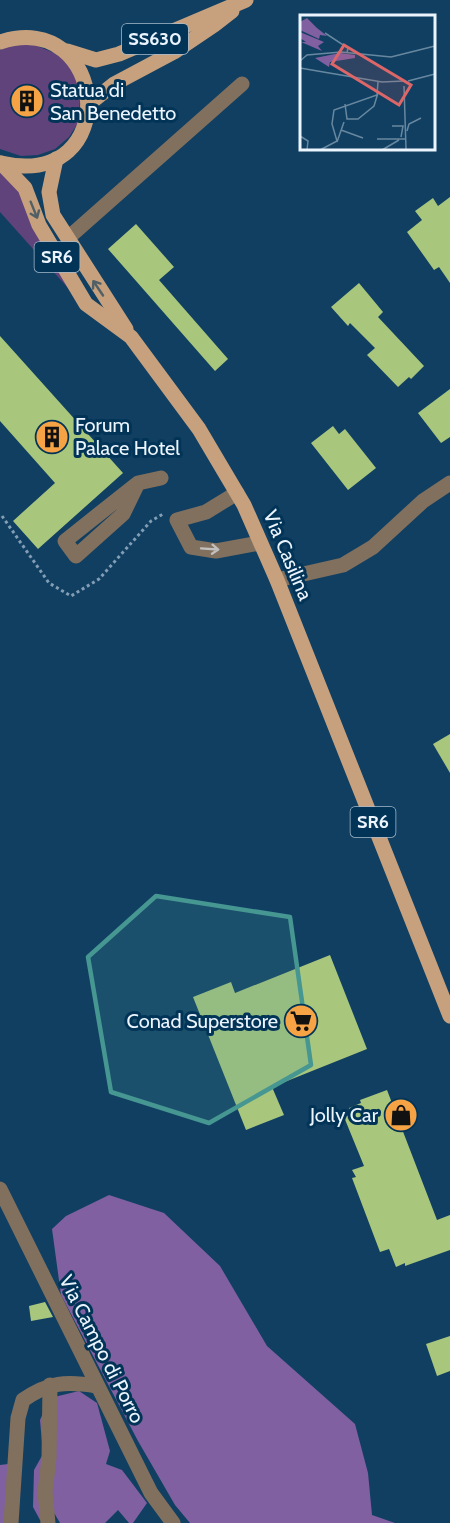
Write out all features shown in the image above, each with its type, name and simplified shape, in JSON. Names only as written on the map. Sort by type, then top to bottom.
[{"type":"main road","name":"SS630","points":[[62,50],[96,60],[119,54],[246,0]]},
{"type":"main road","name":"SS630","points":[[89,104],[114,84],[174,52],[214,26],[246,0]]},
{"type":"main road","points":[[0,42],[16,38],[33,38],[48,42],[62,50],[77,64],[86,83],[89,104],[87,121],[80,136],[70,149],[56,159],[38,166],[20,167],[1,163]]},
{"type":"main road","points":[[56,159],[49,192],[53,215],[131,337]]},
{"type":"main road","name":"Via Casilina","points":[[1,163],[25,188],[39,225],[86,304],[131,337],[198,429],[237,493],[277,580],[450,1016]]},
{"type":"street","points":[[68,238],[242,84]]},
{"type":"street","points":[[138,483],[123,514],[76,556],[65,541],[138,483],[161,478]]},
{"type":"street","points":[[277,580],[343,565],[373,547],[423,501],[450,483]]},
{"type":"street","points":[[237,493],[206,512],[177,520],[191,547],[216,551],[260,543]]},
{"type":"street","name":"Via Campo di Porro","points":[[0,1190],[151,1493],[173,1523]]},
{"type":"street","points":[[11,1523],[18,1418],[22,1400],[38,1389],[63,1382],[97,1386]]},
{"type":"street","points":[[48,1523],[45,1492],[49,1458],[50,1385]]},
{"type":"highlighted area","points":[[156,896],[290,917],[311,1065],[209,1123],[111,1092],[88,957]]},
{"type":"shaded area","points":[[30,43],[64,57],[81,88],[78,123],[69,137],[55,149],[38,155],[21,156],[0,149],[0,50],[10,45]]},
{"type":"shaded area","points":[[0,172],[14,181],[76,297],[0,212]]},
{"type":"shaded area","points":[[109,1195],[164,1213],[220,1266],[267,1346],[355,1424],[368,1473],[372,1515],[395,1523],[190,1523],[175,1505],[138,1441],[61,1295],[52,1229],[66,1216]]},
{"type":"shaded area","points":[[79,1391],[97,1403],[110,1451],[106,1464],[122,1470],[147,1503],[133,1523],[129,1523],[118,1510],[105,1523],[60,1523],[53,1511],[40,1520],[33,1507],[34,1470],[43,1454],[40,1420],[50,1398]]},
{"type":"shaded area","points":[[8,1464],[10,1523],[0,1523],[0,1465]]},
{"type":"building","name":"Statua di San Benedetto","points":[[29,91],[37,104],[25,112],[17,99]]},
{"type":"building","points":[[450,197],[450,283],[439,267],[434,270],[407,232],[422,220],[415,211],[433,198],[438,206]]},
{"type":"building","points":[[136,224],[174,267],[159,280],[228,359],[215,371],[108,249]]},
{"type":"building","points":[[359,283],[383,312],[378,317],[424,366],[411,379],[409,377],[398,387],[367,355],[375,348],[350,323],[348,326],[331,307]]},
{"type":"building","name":"Forum Palace Hotel","points":[[0,336],[123,473],[38,549],[13,521],[55,483],[0,421]]},
{"type":"building","points":[[450,389],[450,437],[441,443],[418,413]]},
{"type":"building","points":[[333,426],[339,434],[345,429],[376,468],[348,490],[311,443]]},
{"type":"building","points":[[450,734],[450,773],[433,744]]},
{"type":"building","name":"Conad Superstore","points":[[330,955],[367,1049],[272,1087],[284,1115],[246,1130],[193,997],[231,982],[235,993]]},
{"type":"building","points":[[387,1090],[437,1220],[450,1215],[450,1250],[396,1267],[389,1249],[380,1252],[352,1178],[356,1177],[352,1170],[364,1166],[344,1117],[352,1114],[349,1108],[361,1103],[360,1100]]},
{"type":"building","points":[[45,1302],[53,1317],[31,1321],[29,1306]]},
{"type":"building","points":[[450,1336],[450,1371],[437,1376],[426,1344]]},
{"type":"place","name":"Statua di San Benedetto","points":[[27,101]]},
{"type":"place","name":"Forum Palace Hotel","points":[[52,437]]},
{"type":"place","name":"Conad Superstore","points":[[301,1021]]},
{"type":"place","name":"Jolly Car","points":[[401,1115]]}]
